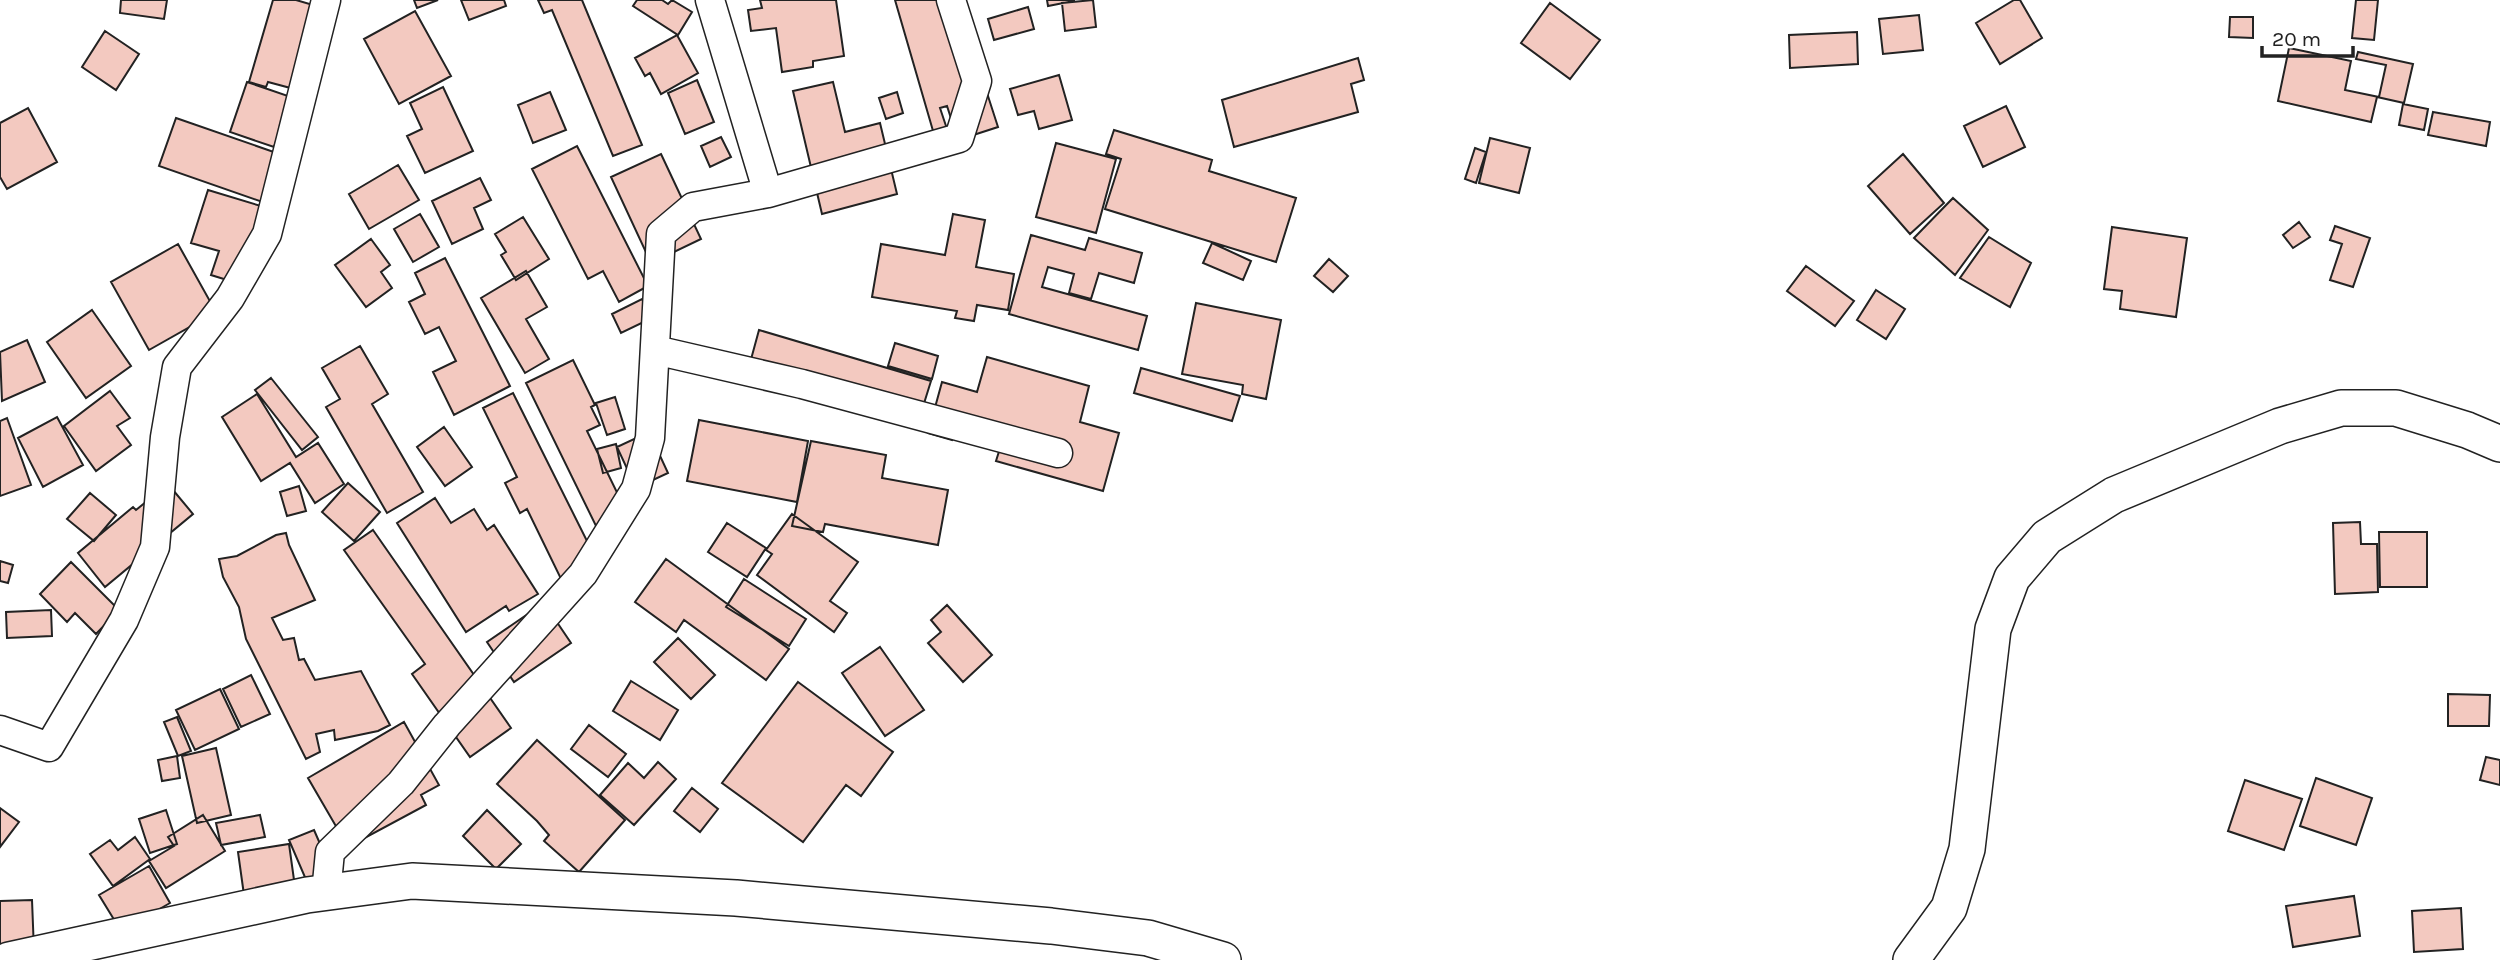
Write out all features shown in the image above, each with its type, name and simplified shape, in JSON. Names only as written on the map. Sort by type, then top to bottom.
[{"type":"street","points":[[0,730],[49,747],[124,620],[155,547],[165,437],[177,367],[230,298],[267,234],[326,0]]},
{"type":"street","points":[[710,0],[768,193]]},
{"type":"street","points":[[326,892],[330,852],[401,783],[447,724],[583,574],[636,489],[650,438],[661,234],[693,207],[768,193],[959,138],[976,81],[951,0]]},
{"type":"street","points":[[655,350],[802,384],[1058,453]]},
{"type":"street","points":[[1911,960],[1949,908],[1967,849],[1993,629],[2012,578],[2047,537],[2115,495],[2280,426],[2341,408],[2396,408],[2467,430],[2500,444]]},
{"type":"street","points":[[9,960],[326,892],[412,881],[736,898],[1051,926],[1148,938],[1223,960]]},
{"type":"building","points":[[121,0],[167,0],[164,19],[120,13]]},
{"type":"building","points":[[273,0],[296,0],[337,12],[298,90],[268,82],[266,87],[249,82]]},
{"type":"building","points":[[414,0],[438,0],[417,8]]},
{"type":"building","points":[[461,0],[504,0],[506,6],[469,20]]},
{"type":"building","points":[[538,0],[582,0],[642,145],[613,156],[552,10],[544,13]]},
{"type":"building","points":[[637,0],[662,0],[668,4],[672,0],[692,12],[678,35],[633,6]]},
{"type":"building","points":[[760,0],[836,0],[844,56],[813,61],[813,67],[782,72],[776,28],[751,31],[748,10],[762,8]]},
{"type":"building","points":[[895,0],[957,0],[998,127],[958,140],[947,106],[940,108],[952,144],[938,148]]},
{"type":"building","points":[[1047,0],[1074,0],[1074,1],[1048,6]]},
{"type":"building","points":[[1093,0],[1096,27],[1065,31],[1062,3]]},
{"type":"building","points":[[2014,0],[2020,0],[2042,38],[2000,64],[1976,23]]},
{"type":"building","points":[[2356,0],[2378,0],[2374,40],[2352,38]]},
{"type":"building","points":[[1550,3],[1600,40],[1570,79],[1521,43]]},
{"type":"building","points":[[1028,7],[1034,29],[994,40],[988,19]]},
{"type":"building","points":[[415,11],[451,76],[399,104],[364,39]]},
{"type":"building","points":[[1919,15],[1923,50],[1883,54],[1879,19]]},
{"type":"building","points":[[2230,17],[2253,17],[2253,38],[2229,37]]},
{"type":"building","points":[[105,31],[139,54],[116,90],[82,67]]},
{"type":"building","points":[[1857,32],[1858,64],[1790,68],[1789,35]]},
{"type":"building","points":[[677,35],[698,73],[661,94],[650,73],[645,76],[635,58]]},
{"type":"building","points":[[2289,48],[2351,61],[2345,90],[2379,97],[2386,65],[2356,59],[2358,52],[2413,64],[2404,103],[2377,97],[2371,122],[2278,101]]},
{"type":"building","points":[[1358,58],[1364,80],[1351,84],[1358,112],[1234,147],[1222,100]]},
{"type":"building","points":[[1059,75],[1072,120],[1039,129],[1034,111],[1018,115],[1010,89]]},
{"type":"building","points":[[697,80],[714,122],[685,134],[668,93]]},
{"type":"building","points":[[247,82],[291,97],[274,147],[230,132]]},
{"type":"building","points":[[833,82],[845,132],[880,123],[897,194],[822,214],[793,91]]},
{"type":"building","points":[[443,87],[473,151],[425,173],[407,136],[422,129],[410,103]]},
{"type":"building","points":[[550,92],[566,130],[533,143],[518,105]]},
{"type":"building","points":[[897,92],[903,113],[886,119],[879,98]]},
{"type":"building","points":[[2403,104],[2428,109],[2424,130],[2399,125]]},
{"type":"building","points":[[2006,106],[2025,147],[1983,167],[1964,126]]},
{"type":"building","points":[[28,108],[57,162],[7,189],[0,177],[0,123]]},
{"type":"building","points":[[2433,112],[2490,122],[2486,146],[2428,135]]},
{"type":"building","points":[[176,118],[294,159],[277,207],[159,166]]},
{"type":"building","points":[[1114,130],[1212,160],[1209,171],[1296,198],[1276,262],[1105,209],[1121,159],[1106,154]]},
{"type":"building","points":[[721,137],[731,157],[710,167],[701,146]]},
{"type":"building","points":[[1490,138],[1530,148],[1519,193],[1479,183]]},
{"type":"building","points":[[1056,143],[1116,159],[1096,233],[1036,217]]},
{"type":"building","points":[[577,146],[648,286],[619,302],[603,271],[588,279],[532,169]]},
{"type":"building","points":[[1475,148],[1486,152],[1476,183],[1465,179]]},
{"type":"building","points":[[661,154],[701,239],[651,263],[611,177]]},
{"type":"building","points":[[1903,154],[1944,203],[1910,234],[1868,186]]},
{"type":"building","points":[[398,165],[419,200],[369,229],[349,194]]},
{"type":"building","points":[[480,178],[491,200],[474,208],[483,229],[452,244],[432,201]]},
{"type":"building","points":[[208,190],[264,207],[240,284],[211,275],[219,251],[191,243]]},
{"type":"building","points":[[1953,198],[1988,230],[1955,275],[1914,238]]},
{"type":"building","points":[[420,214],[439,247],[413,262],[394,229]]},
{"type":"building","points":[[953,214],[985,220],[976,267],[1014,274],[1008,310],[977,305],[974,321],[955,318],[957,311],[872,297],[881,244],[945,255]]},
{"type":"building","points":[[523,217],[549,259],[516,280],[501,255],[506,252],[495,234]]},
{"type":"building","points":[[2299,222],[2310,237],[2293,248],[2283,235]]},
{"type":"building","points":[[2335,226],[2370,238],[2353,287],[2330,280],[2342,244],[2330,240]]},
{"type":"building","points":[[2112,227],[2187,238],[2176,317],[2120,309],[2122,291],[2104,289]]},
{"type":"building","points":[[1031,235],[1085,250],[1089,238],[1142,253],[1134,283],[1099,273],[1091,299],[1069,293],[1074,274],[1048,267],[1042,287],[1147,316],[1138,350],[1009,314]]},
{"type":"building","points":[[1989,237],[2031,263],[2010,307],[1960,278]]},
{"type":"building","points":[[371,239],[390,265],[381,272],[392,288],[366,307],[335,265]]},
{"type":"building","points":[[1212,243],[1251,261],[1243,280],[1203,263]]},
{"type":"building","points":[[178,244],[216,312],[149,350],[111,282]]},
{"type":"building","points":[[445,258],[510,386],[454,415],[433,372],[456,361],[439,327],[425,334],[409,302],[425,294],[415,273]]},
{"type":"building","points":[[1329,259],[1348,276],[1333,292],[1314,276]]},
{"type":"building","points":[[1806,266],[1854,301],[1835,326],[1787,291]]},
{"type":"building","points":[[526,271],[547,307],[526,319],[549,359],[525,373],[481,298]]},
{"type":"building","points":[[1876,290],[1905,309],[1886,339],[1857,320]]},
{"type":"building","points":[[642,299],[652,318],[621,333],[612,314]]},
{"type":"building","points":[[1196,303],[1281,320],[1266,399],[1242,394],[1243,385],[1182,374]]},
{"type":"building","points":[[92,310],[131,366],[86,398],[47,342]]},
{"type":"building","points":[[759,330],[931,381],[921,413],[750,363]]},
{"type":"building","points":[[27,340],[45,382],[2,401],[0,352]]},
{"type":"building","points":[[895,343],[938,356],[932,379],[888,366]]},
{"type":"building","points":[[360,346],[388,394],[372,404],[423,492],[387,513],[326,407],[340,399],[322,368]]},
{"type":"building","points":[[987,357],[1089,386],[1080,422],[1119,433],[1103,491],[996,461],[1001,445],[954,432],[952,440],[928,433],[942,382],[977,392]]},
{"type":"building","points":[[573,360],[595,405],[591,407],[600,425],[587,431],[628,515],[598,530],[526,383]]},
{"type":"building","points":[[1141,368],[1240,396],[1232,421],[1134,393]]},
{"type":"building","points":[[271,378],[318,437],[302,450],[255,390]]},
{"type":"building","points":[[110,391],[130,418],[117,426],[131,445],[96,471],[64,426]]},
{"type":"building","points":[[513,393],[599,565],[563,583],[527,509],[520,513],[505,483],[517,477],[483,408]]},
{"type":"building","points":[[257,394],[296,457],[318,443],[344,484],[315,503],[290,463],[261,481],[222,417]]},
{"type":"building","points":[[615,397],[625,429],[607,435],[596,403]]},
{"type":"building","points":[[57,417],[83,465],[43,487],[18,438]]},
{"type":"building","points":[[7,418],[31,485],[0,496],[0,421]]},
{"type":"building","points":[[699,420],[808,441],[797,502],[687,481]]},
{"type":"building","points":[[444,427],[472,467],[445,486],[417,447]]},
{"type":"building","points":[[649,432],[668,473],[636,488],[617,447]]},
{"type":"building","points":[[811,441],[886,455],[882,478],[948,490],[938,545],[825,524],[823,532],[792,526]]},
{"type":"building","points":[[616,444],[621,468],[603,473],[597,449]]},
{"type":"building","points":[[348,483],[380,512],[354,541],[322,512]]},
{"type":"building","points":[[168,484],[193,514],[105,587],[78,553],[133,507],[136,510]]},
{"type":"building","points":[[299,486],[306,511],[287,516],[280,492]]},
{"type":"building","points":[[90,493],[116,515],[94,541],[67,519]]},
{"type":"building","points":[[435,498],[451,523],[474,509],[487,530],[494,525],[538,594],[509,611],[506,606],[466,632],[397,523]]},
{"type":"building","points":[[792,514],[858,562],[830,601],[847,613],[834,632],[757,575],[772,554],[766,550]]},
{"type":"building","points":[[2360,522],[2361,544],[2377,544],[2378,592],[2335,594],[2333,523]]},
{"type":"building","points":[[727,523],[766,548],[747,577],[708,552]]},
{"type":"building","points":[[373,530],[511,728],[470,757],[412,674],[425,664],[344,550]]},
{"type":"building","points":[[2379,532],[2427,532],[2427,587],[2380,587]]},
{"type":"building","points":[[286,533],[315,600],[272,618],[283,640],[294,638],[299,660],[304,659],[315,680],[361,671],[390,725],[378,731],[335,740],[334,730],[316,734],[320,752],[306,759],[246,639],[239,607],[223,577],[219,559],[237,556],[276,535]]},
{"type":"building","points":[[666,559],[789,649],[766,680],[684,620],[676,632],[635,602]]},
{"type":"building","points":[[0,561],[13,565],[8,583],[0,581]]},
{"type":"building","points":[[71,562],[119,610],[96,634],[75,613],[67,622],[40,594]]},
{"type":"building","points":[[744,579],[806,619],[789,646],[726,607]]},
{"type":"building","points":[[544,603],[571,643],[514,682],[487,642]]},
{"type":"building","points":[[947,605],[992,655],[963,682],[928,643],[941,632],[931,620]]},
{"type":"building","points":[[51,610],[52,636],[7,638],[6,612]]},
{"type":"building","points":[[678,638],[715,675],[691,699],[654,662]]},
{"type":"building","points":[[880,647],[924,710],[885,736],[842,673]]},
{"type":"building","points":[[251,675],[270,714],[241,727],[223,689]]},
{"type":"building","points":[[631,681],[678,710],[660,740],[613,711]]},
{"type":"building","points":[[798,682],[893,752],[861,796],[846,785],[803,842],[722,783]]},
{"type":"building","points":[[220,689],[239,729],[195,750],[176,710]]},
{"type":"building","points":[[2448,694],[2490,695],[2489,726],[2448,726]]},
{"type":"building","points":[[177,717],[191,751],[178,756],[164,722]]},
{"type":"building","points":[[404,722],[439,785],[421,795],[426,805],[348,847],[308,778]]},
{"type":"building","points":[[589,725],[626,754],[608,777],[571,749]]},
{"type":"building","points":[[537,740],[625,820],[579,872],[544,841],[549,835],[497,784]]},
{"type":"building","points":[[216,748],[231,815],[197,823],[182,756]]},
{"type":"building","points":[[177,756],[180,778],[162,781],[158,760]]},
{"type":"building","points":[[2486,757],[2500,760],[2500,785],[2480,780]]},
{"type":"building","points":[[658,762],[676,779],[634,825],[600,795],[628,763],[644,778]]},
{"type":"building","points":[[2316,778],[2372,798],[2356,845],[2300,826]]},
{"type":"building","points":[[2245,780],[2302,799],[2284,850],[2228,831]]},
{"type":"building","points":[[692,788],[718,809],[700,832],[674,811]]},
{"type":"building","points":[[0,808],[19,822],[0,847]]},
{"type":"building","points":[[166,810],[177,844],[150,853],[139,819]]},
{"type":"building","points":[[487,810],[521,844],[496,869],[463,836]]},
{"type":"building","points":[[203,815],[225,851],[166,888],[149,861],[174,846],[168,837]]},
{"type":"building","points":[[260,815],[265,837],[221,845],[216,823]]},
{"type":"building","points":[[314,830],[338,885],[313,896],[289,840]]},
{"type":"building","points":[[135,837],[150,859],[113,886],[90,854],[110,840],[118,850]]},
{"type":"building","points":[[289,844],[295,887],[244,895],[238,852]]},
{"type":"building","points":[[149,866],[170,903],[121,931],[99,895]]},
{"type":"building","points":[[2354,896],[2360,936],[2293,947],[2286,906]]},
{"type":"building","points":[[32,900],[34,951],[0,952],[0,901]]},
{"type":"building","points":[[2461,908],[2463,949],[2414,952],[2412,911]]}]
